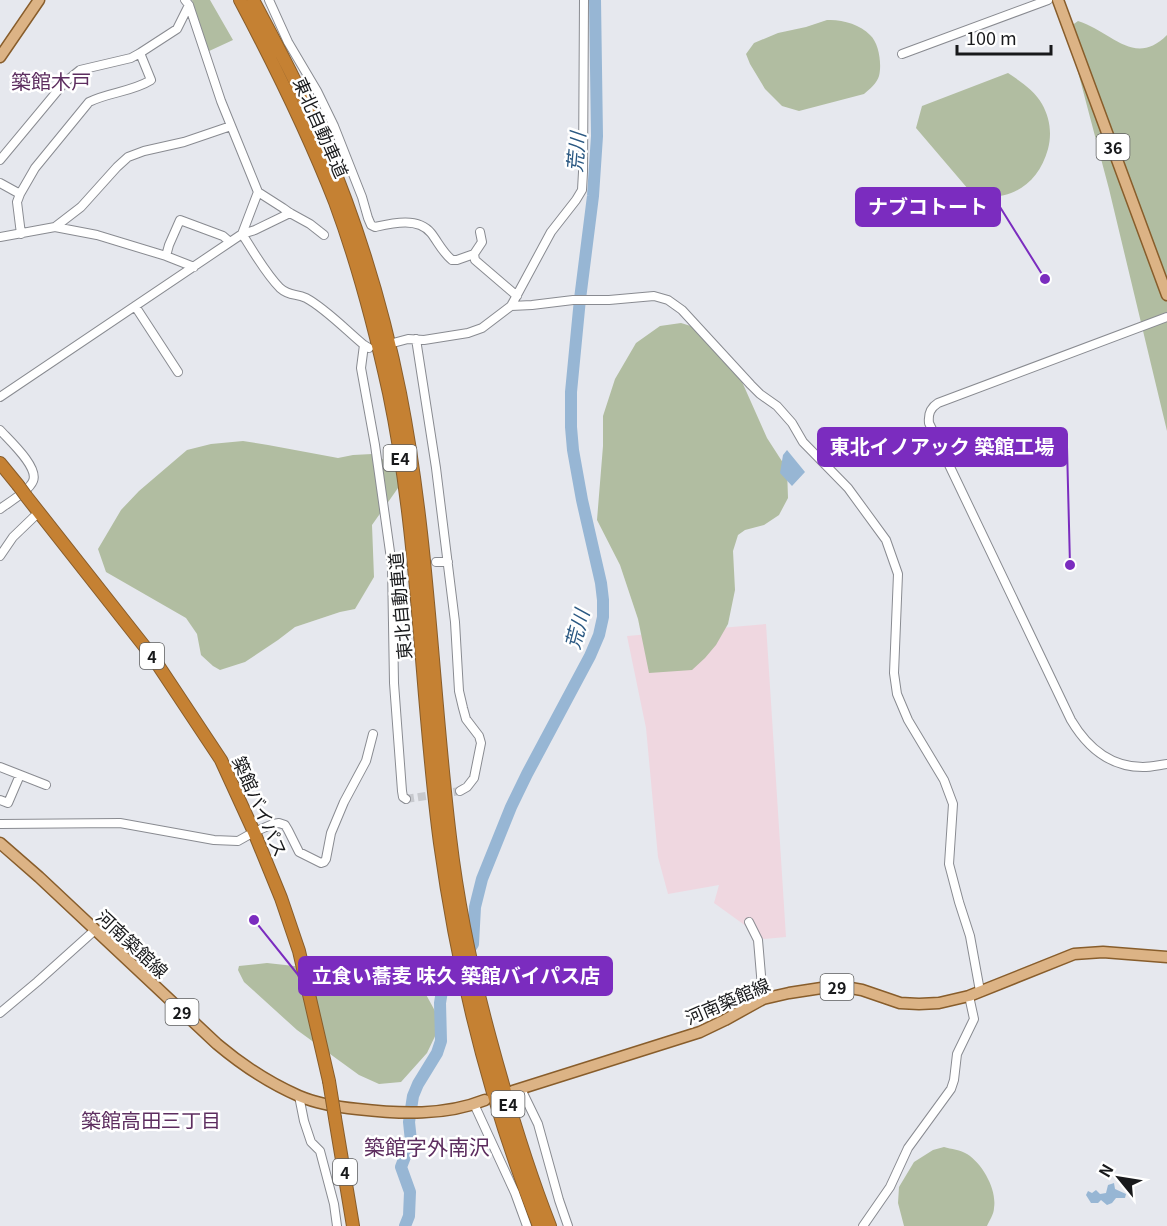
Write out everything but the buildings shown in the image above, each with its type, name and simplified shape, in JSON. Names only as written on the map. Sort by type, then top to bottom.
[{"type":"highway","name":"東北自動車道","points":[[240,0],[287,90],[313,149],[336,206],[375,333],[389,395],[409,517],[430,753],[440,841],[456,943],[466,992],[490,1083],[510,1147],[539,1226]]},
{"type":"highway","name":"東北自動車道","points":[[253,0],[297,84],[324,144],[368,267],[385,329],[400,393],[419,514],[450,839],[464,930],[501,1079],[550,1226]]},
{"type":"highway","name":"築館バイパス","points":[[0,463],[152,656],[221,760],[281,898],[299,951],[329,1081],[353,1226]]},
{"type":"main road","points":[[0,57],[39,0]]},
{"type":"main road","name":"36","points":[[1058,0],[1167,296]]},
{"type":"main road","name":"河南築館線","points":[[0,843],[191,1020],[233,1057],[266,1079],[323,1105],[383,1112],[447,1110],[485,1100]]},
{"type":"main road","name":"河南築館線","points":[[517,1090],[700,1032],[763,999],[789,993],[828,987],[845,987],[862,990],[900,1003],[939,1003],[969,996],[1074,954],[1103,952],[1167,957]]},
{"type":"street","points":[[393,343],[408,339],[424,340],[468,333],[479,329],[513,306],[550,232],[582,190],[584,0]]},
{"type":"street","points":[[902,54],[1048,0]]},
{"type":"street","points":[[270,1],[288,42],[317,91],[334,126],[371,225],[375,227],[403,223],[422,225],[429,230],[452,260],[474,254],[482,242],[480,232]]},
{"type":"street","points":[[0,160],[64,83],[80,70],[131,58],[177,29],[187,2]]},
{"type":"street","points":[[187,2],[221,101],[258,192],[324,235]]},
{"type":"street","points":[[21,234],[17,202],[35,168],[89,102],[98,97],[140,87],[151,80],[140,53]]},
{"type":"street","points":[[55,227],[81,207],[129,157],[231,126]]},
{"type":"street","points":[[0,183],[20,194]]},
{"type":"street","points":[[242,234],[258,192]]},
{"type":"street","points":[[0,397],[242,234],[290,213]]},
{"type":"street","points":[[166,256],[180,220],[223,236],[230,242]]},
{"type":"street","points":[[0,237],[55,227],[97,235],[194,267]]},
{"type":"street","points":[[242,234],[281,289],[290,295],[304,297],[318,306],[367,347],[361,368],[395,566],[394,683],[402,791],[406,799]]},
{"type":"street","points":[[474,254],[475,260],[518,296]]},
{"type":"street","points":[[513,306],[654,296],[668,300],[682,310],[756,390],[777,406],[792,423],[803,442],[848,488],[886,540],[898,574],[894,673],[897,694],[908,720],[944,780],[953,804],[949,864],[958,902],[970,936],[980,992]]},
{"type":"street","points":[[135,306],[178,372]]},
{"type":"street","points":[[1167,317],[938,404],[932,407],[928,416],[929,423],[1080,735],[1094,750],[1109,760],[1143,767],[1167,764]]},
{"type":"street","points":[[416,339],[448,562],[459,691],[466,719],[479,736],[481,743],[474,778],[467,787],[460,791]]},
{"type":"street","points":[[0,430],[31,465],[34,480],[29,488],[0,509]]},
{"type":"street","points":[[0,556],[13,537],[39,512]]},
{"type":"street","points":[[436,562],[448,562]]},
{"type":"street","points":[[0,824],[120,823],[214,840],[238,841],[254,832],[279,823],[285,825],[299,852],[321,863],[326,859],[331,833],[344,802],[366,761],[373,734]]},
{"type":"street","points":[[0,767],[46,785]]},
{"type":"street","points":[[0,800],[8,803],[20,774]]},
{"type":"street","points":[[750,922],[758,940],[763,999]]},
{"type":"street","points":[[0,1013],[95,930]]},
{"type":"street","points":[[864,1226],[890,1187],[908,1148],[951,1089],[957,1054],[974,1019],[969,996]]},
{"type":"street","points":[[517,1090],[538,1124],[568,1226]]},
{"type":"street","points":[[299,1096],[311,1142],[320,1151],[334,1204],[337,1226]]},
{"type":"street","points":[[474,1104],[515,1193],[527,1226]]},
{"type":"shaded area","points":[[766,624],[786,937],[764,939],[714,903],[719,885],[668,894],[658,857],[646,728],[627,636]]},
{"type":"green space","points":[[192,0],[210,0],[233,40],[207,52]]},
{"type":"green space","points":[[827,20],[850,23],[870,35],[876,43],[879,54],[878,79],[864,94],[799,111],[782,106],[765,89],[746,54],[754,43],[778,33]]},
{"type":"green space","points":[[1078,21],[1133,48],[1144,48],[1155,44],[1167,35],[1167,431],[1109,189],[1073,53],[1071,26]]},
{"type":"green space","points":[[1008,73],[1031,91],[1042,104],[1050,126],[1048,149],[1037,172],[1021,188],[999,196],[974,196],[916,128],[922,106]]},
{"type":"green space","points":[[681,323],[704,330],[731,357],[767,438],[787,469],[788,498],[779,515],[764,525],[745,530],[738,535],[733,551],[735,590],[728,624],[716,645],[692,670],[649,673],[638,619],[620,565],[597,520],[603,416],[615,379],[636,343],[660,326]]},
{"type":"green space","points":[[243,441],[338,458],[372,454],[390,463],[400,473],[398,488],[372,525],[374,577],[355,609],[295,627],[245,662],[220,670],[201,655],[197,634],[186,618],[106,572],[98,549],[121,510],[139,491],[187,450],[211,444]]},
{"type":"green space","points":[[267,963],[394,977],[416,984],[423,989],[435,1011],[438,1030],[427,1053],[401,1082],[379,1084],[359,1075],[297,1030],[244,982],[238,970],[239,966]]},
{"type":"green space","points":[[944,1147],[973,1158],[988,1178],[994,1201],[993,1213],[987,1226],[904,1226],[898,1203],[899,1187],[914,1162],[933,1150]]},
{"type":"water","points":[[787,450],[805,472],[792,486],[780,473],[783,455]]},
{"type":"water","points":[[1114,1183],[1115,1189],[1126,1194],[1125,1198],[1116,1198],[1107,1205],[1101,1200],[1098,1203],[1091,1203],[1086,1195],[1088,1191],[1092,1193],[1096,1190],[1100,1194],[1106,1193],[1108,1185]]},
{"type":"waterway","name":"荒川","points":[[405,1226],[409,1216],[410,1192],[401,1167],[411,1141],[409,1122],[413,1096],[437,1053],[441,1041],[442,991],[473,944],[475,907],[482,879],[511,807],[590,656],[599,635],[603,617],[601,583],[582,500],[571,427],[571,392],[593,196],[597,136],[595,0]]},
{"type":"tunnel","points":[[399,565],[436,562]]},
{"type":"tunnel","points":[[406,799],[460,791]]},
{"type":"place","name":"ナブコトート","points":[[1045,279]]},
{"type":"place","name":"東北イノアック 築館工場","points":[[1070,565]]},
{"type":"place","name":"立食い蕎麦 味久 築館バイパス店","points":[[254,920]]},
{"type":"district","name":"築館木戸","points":[[51,80]]},
{"type":"district","name":"築館高田三丁目","points":[[151,1119]]},
{"type":"district","name":"築館字外南沢","points":[[427,1146]]}]
